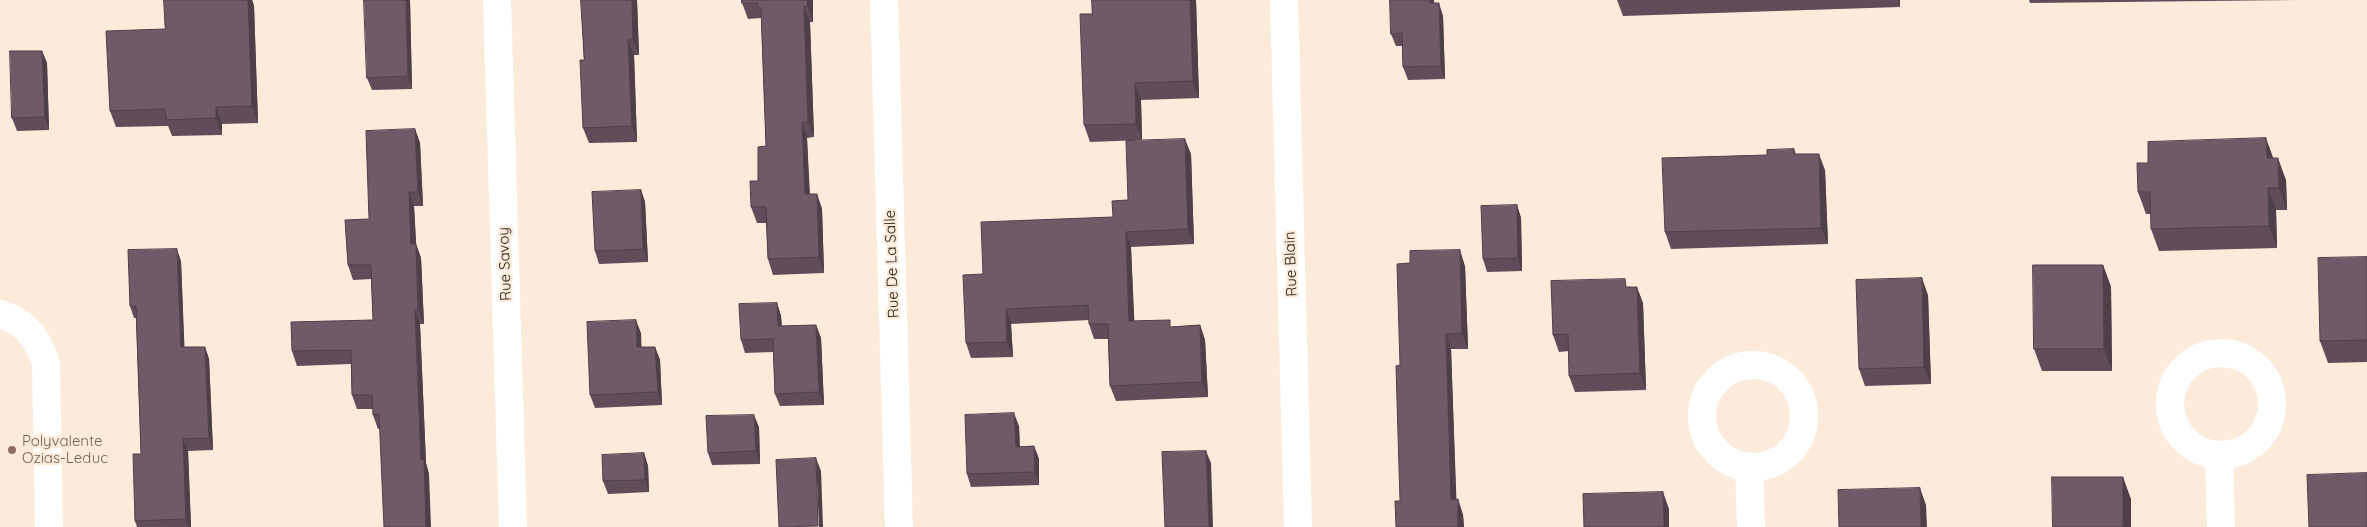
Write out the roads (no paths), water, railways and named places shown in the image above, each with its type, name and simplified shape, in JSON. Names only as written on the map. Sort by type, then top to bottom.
[{"type":"street","name":"Rue Savoy","points":[[497,0],[513,527]]},
{"type":"street","name":"Rue De La Salle","points":[[884,0],[899,527]]},
{"type":"street","name":"Rue Blain","points":[[1284,0],[1298,527]]},
{"type":"street","points":[[0,314],[24,326],[38,344],[46,364],[49,527]]},
{"type":"street","points":[[2219,456],[2221,527]]},
{"type":"street","points":[[1748,467],[1751,527]]},
{"type":"place","name":"Polyvalente Ozias-Leduc","points":[[12,450]]}]
